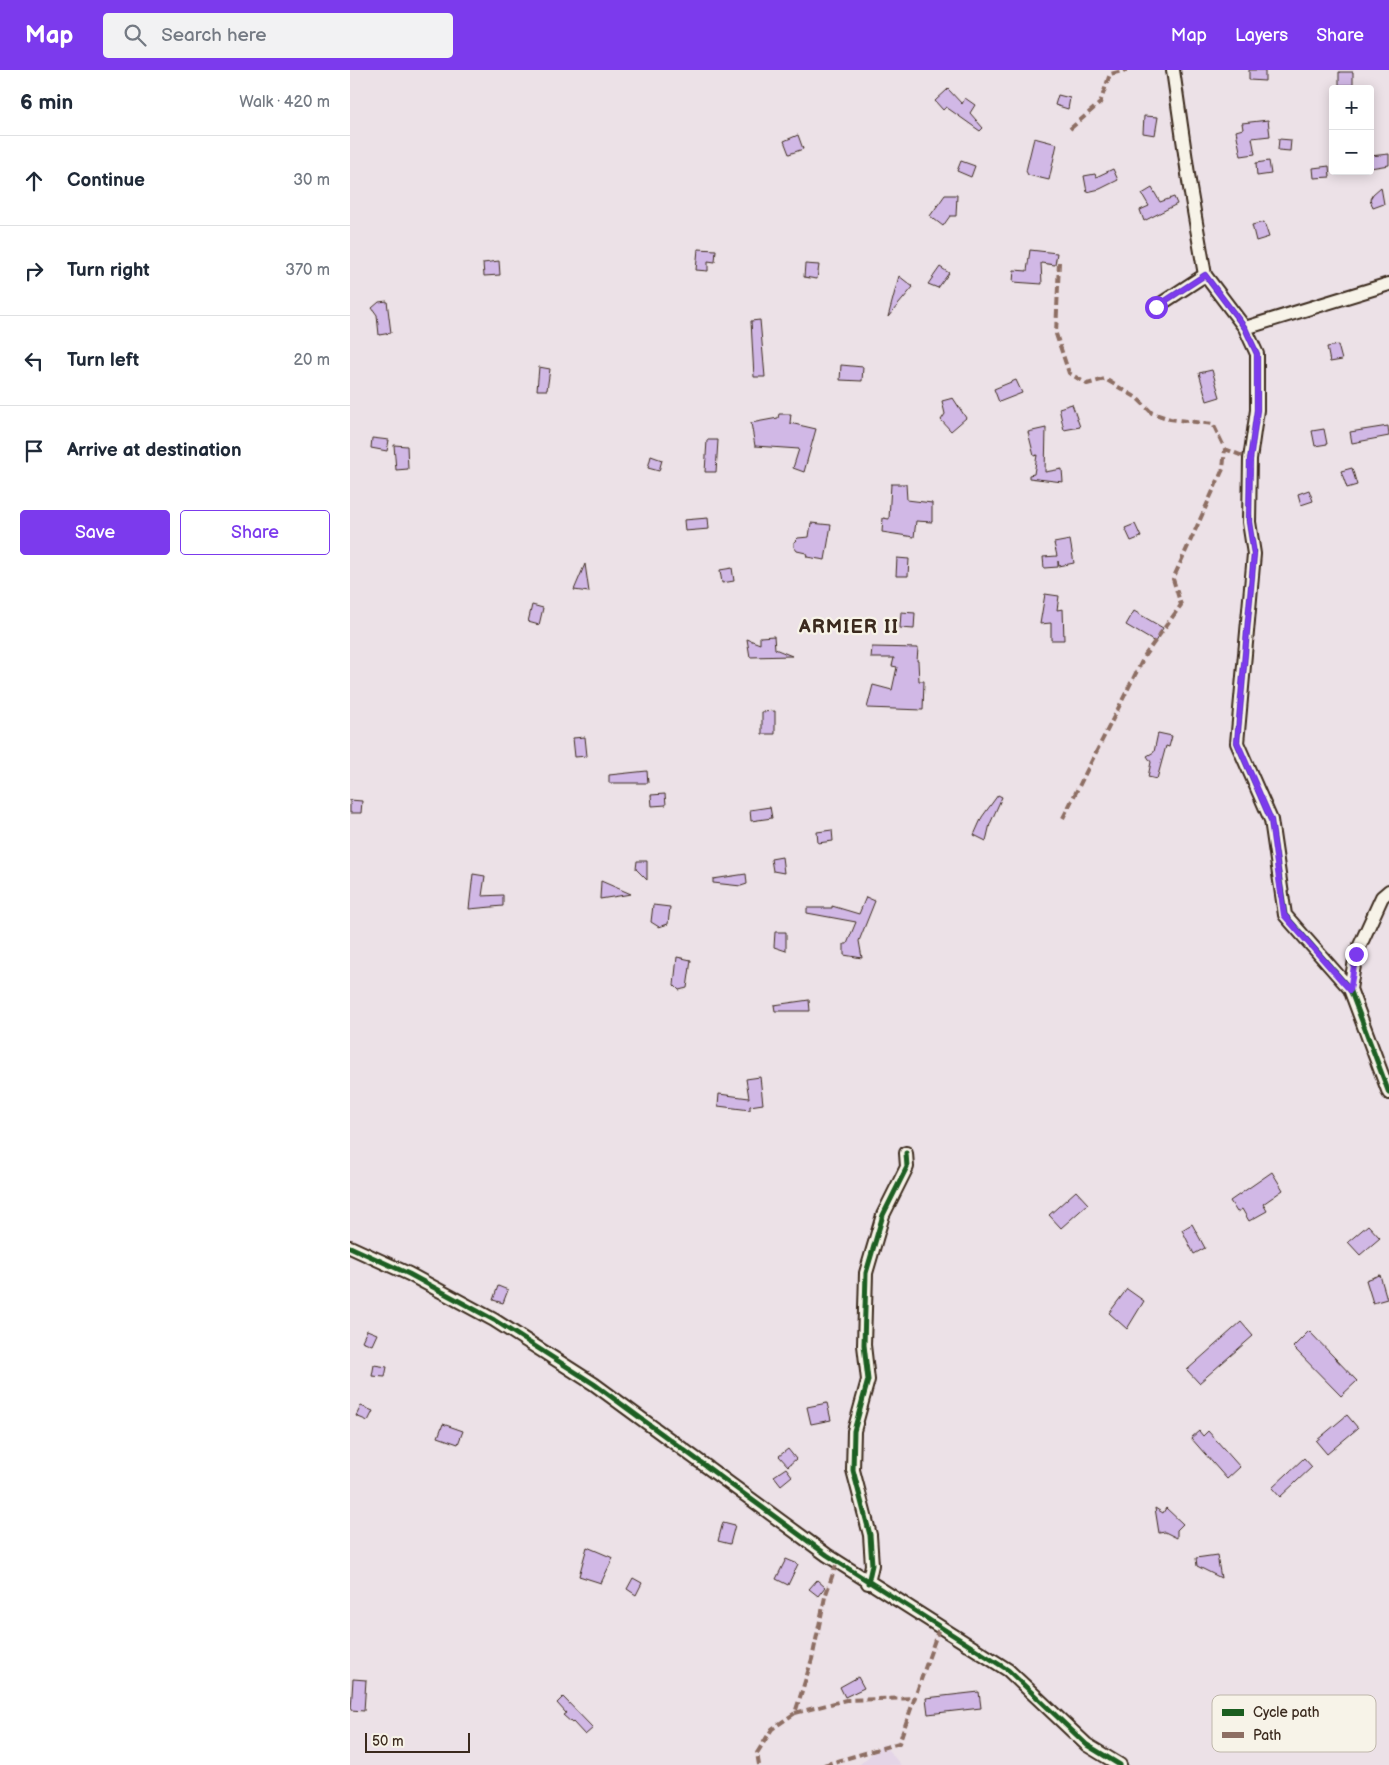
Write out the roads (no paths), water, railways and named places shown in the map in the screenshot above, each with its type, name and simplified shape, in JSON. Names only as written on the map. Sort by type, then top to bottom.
[{"type":"street","points":[[1173,70],[1205,275],[1245,328],[1257,354],[1257,410],[1250,460],[1249,522],[1254,554],[1237,742],[1271,820],[1284,915],[1350,990],[1389,1093]]},
{"type":"street","points":[[1156,307],[1205,275]]},
{"type":"street","points":[[1245,328],[1389,284]]},
{"type":"street","points":[[1350,990],[1356,954],[1382,897],[1389,891]]},
{"type":"street","points":[[868,1583],[872,1565],[870,1535],[853,1470],[854,1431],[868,1380],[864,1345],[866,1273],[882,1215],[907,1166],[906,1153]]},
{"type":"street","points":[[350,1247],[409,1274],[494,1320],[594,1384],[827,1556],[1008,1670],[1088,1745],[1120,1765]]},
{"type":"district","name":"ARMIER II","points":[[849,626]]}]
